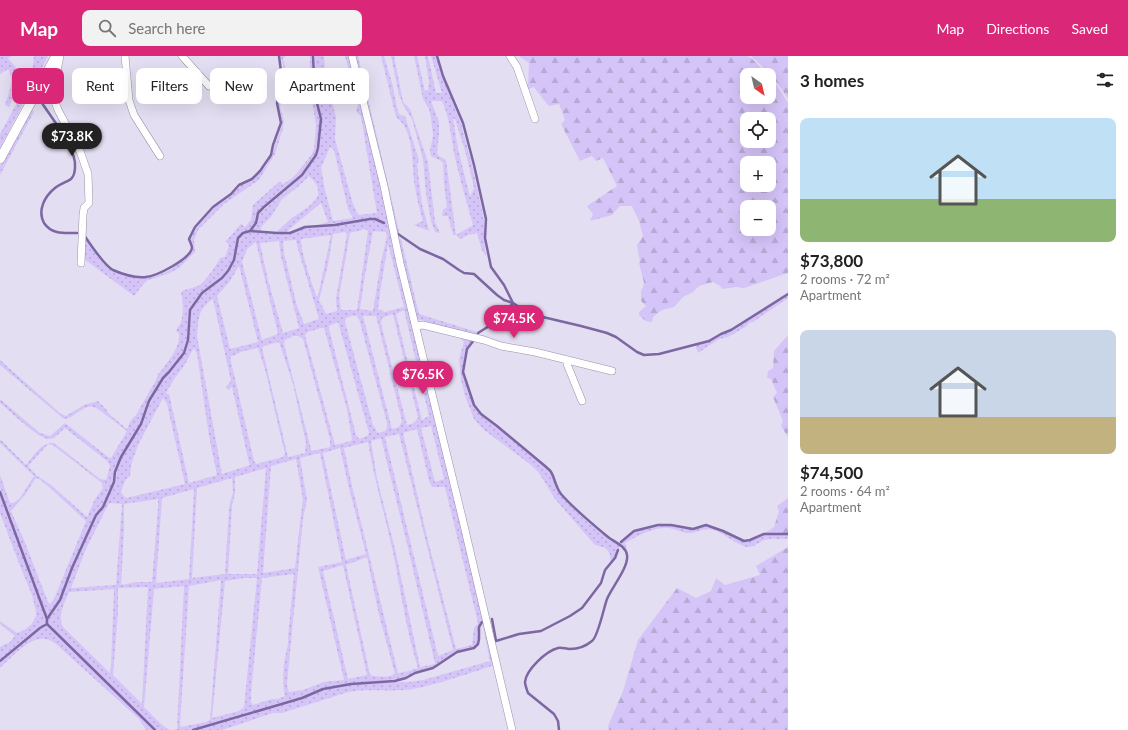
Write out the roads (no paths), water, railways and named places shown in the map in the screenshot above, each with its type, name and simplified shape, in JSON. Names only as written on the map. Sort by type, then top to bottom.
[{"type":"street","points":[[0,160],[56,56]]},
{"type":"street","points":[[60,56],[54,86],[54,99],[58,110],[86,164],[89,182],[89,203],[84,208],[83,215],[81,263]]},
{"type":"street","points":[[125,56],[129,100],[134,115],[160,156]]},
{"type":"street","points":[[182,56],[209,86]]},
{"type":"street","points":[[352,56],[512,730]]},
{"type":"street","points":[[510,56],[517,67],[535,118]]},
{"type":"street","points":[[516,56],[517,67]]},
{"type":"street","points":[[416,326],[423,325],[484,340],[501,346],[535,352],[612,370]]},
{"type":"street","points":[[567,360],[567,364],[582,401]]},
{"type":"waterway","points":[[84,235],[110,268],[138,277],[158,274],[186,257],[192,248],[189,239],[195,227],[213,207],[231,194],[239,185],[252,179],[260,171],[271,155],[281,123],[277,103],[281,71],[279,56]]},
{"type":"waterway","points":[[47,619],[60,600],[72,568],[96,515],[103,507],[114,482],[115,472],[121,457],[141,424],[149,401],[163,378],[184,353],[188,340],[190,310],[202,293],[222,278],[228,271],[234,260],[238,238],[243,233],[250,231],[256,223],[258,213],[302,175],[316,155],[321,119],[315,95],[313,56]]},
{"type":"waterway","points":[[437,56],[443,76],[463,123],[474,165],[486,219],[485,238],[491,267],[504,285],[513,303],[497,321],[478,333]]},
{"type":"waterway","points":[[43,104],[72,151],[75,169],[74,175],[71,179],[55,188],[45,199],[41,213],[42,218],[44,223],[51,230],[63,233],[77,233]]},
{"type":"waterway","points":[[250,231],[290,233],[305,227],[335,225],[370,219],[375,219],[384,223]]},
{"type":"waterway","points":[[398,234],[420,249],[443,259],[464,273],[474,274],[497,295],[530,314],[607,333],[644,355],[659,354],[709,341],[731,330],[788,294]]},
{"type":"waterway","points":[[474,340],[467,349],[463,372],[474,405],[481,414],[549,470],[559,491],[566,500],[595,527],[622,547],[627,555],[627,560],[623,571],[609,594],[599,628],[592,641],[579,648],[559,648],[553,650],[537,662],[526,677],[525,683],[528,693],[554,714],[558,721],[559,730]]},
{"type":"waterway","points":[[0,492],[47,619],[47,624],[155,730]]},
{"type":"waterway","points":[[621,542],[634,531],[658,525],[671,525],[693,529],[706,525],[744,541],[764,534],[788,534]]},
{"type":"waterway","points":[[492,619],[496,641],[519,634],[541,631],[570,616],[582,608],[601,583],[605,570],[615,558],[618,550]]},
{"type":"waterway","points":[[193,730],[302,698],[323,689],[351,684],[395,681],[433,668],[457,652],[474,648],[478,644],[479,627],[482,622]]},
{"type":"waterway","points":[[0,661],[47,624]]}]
